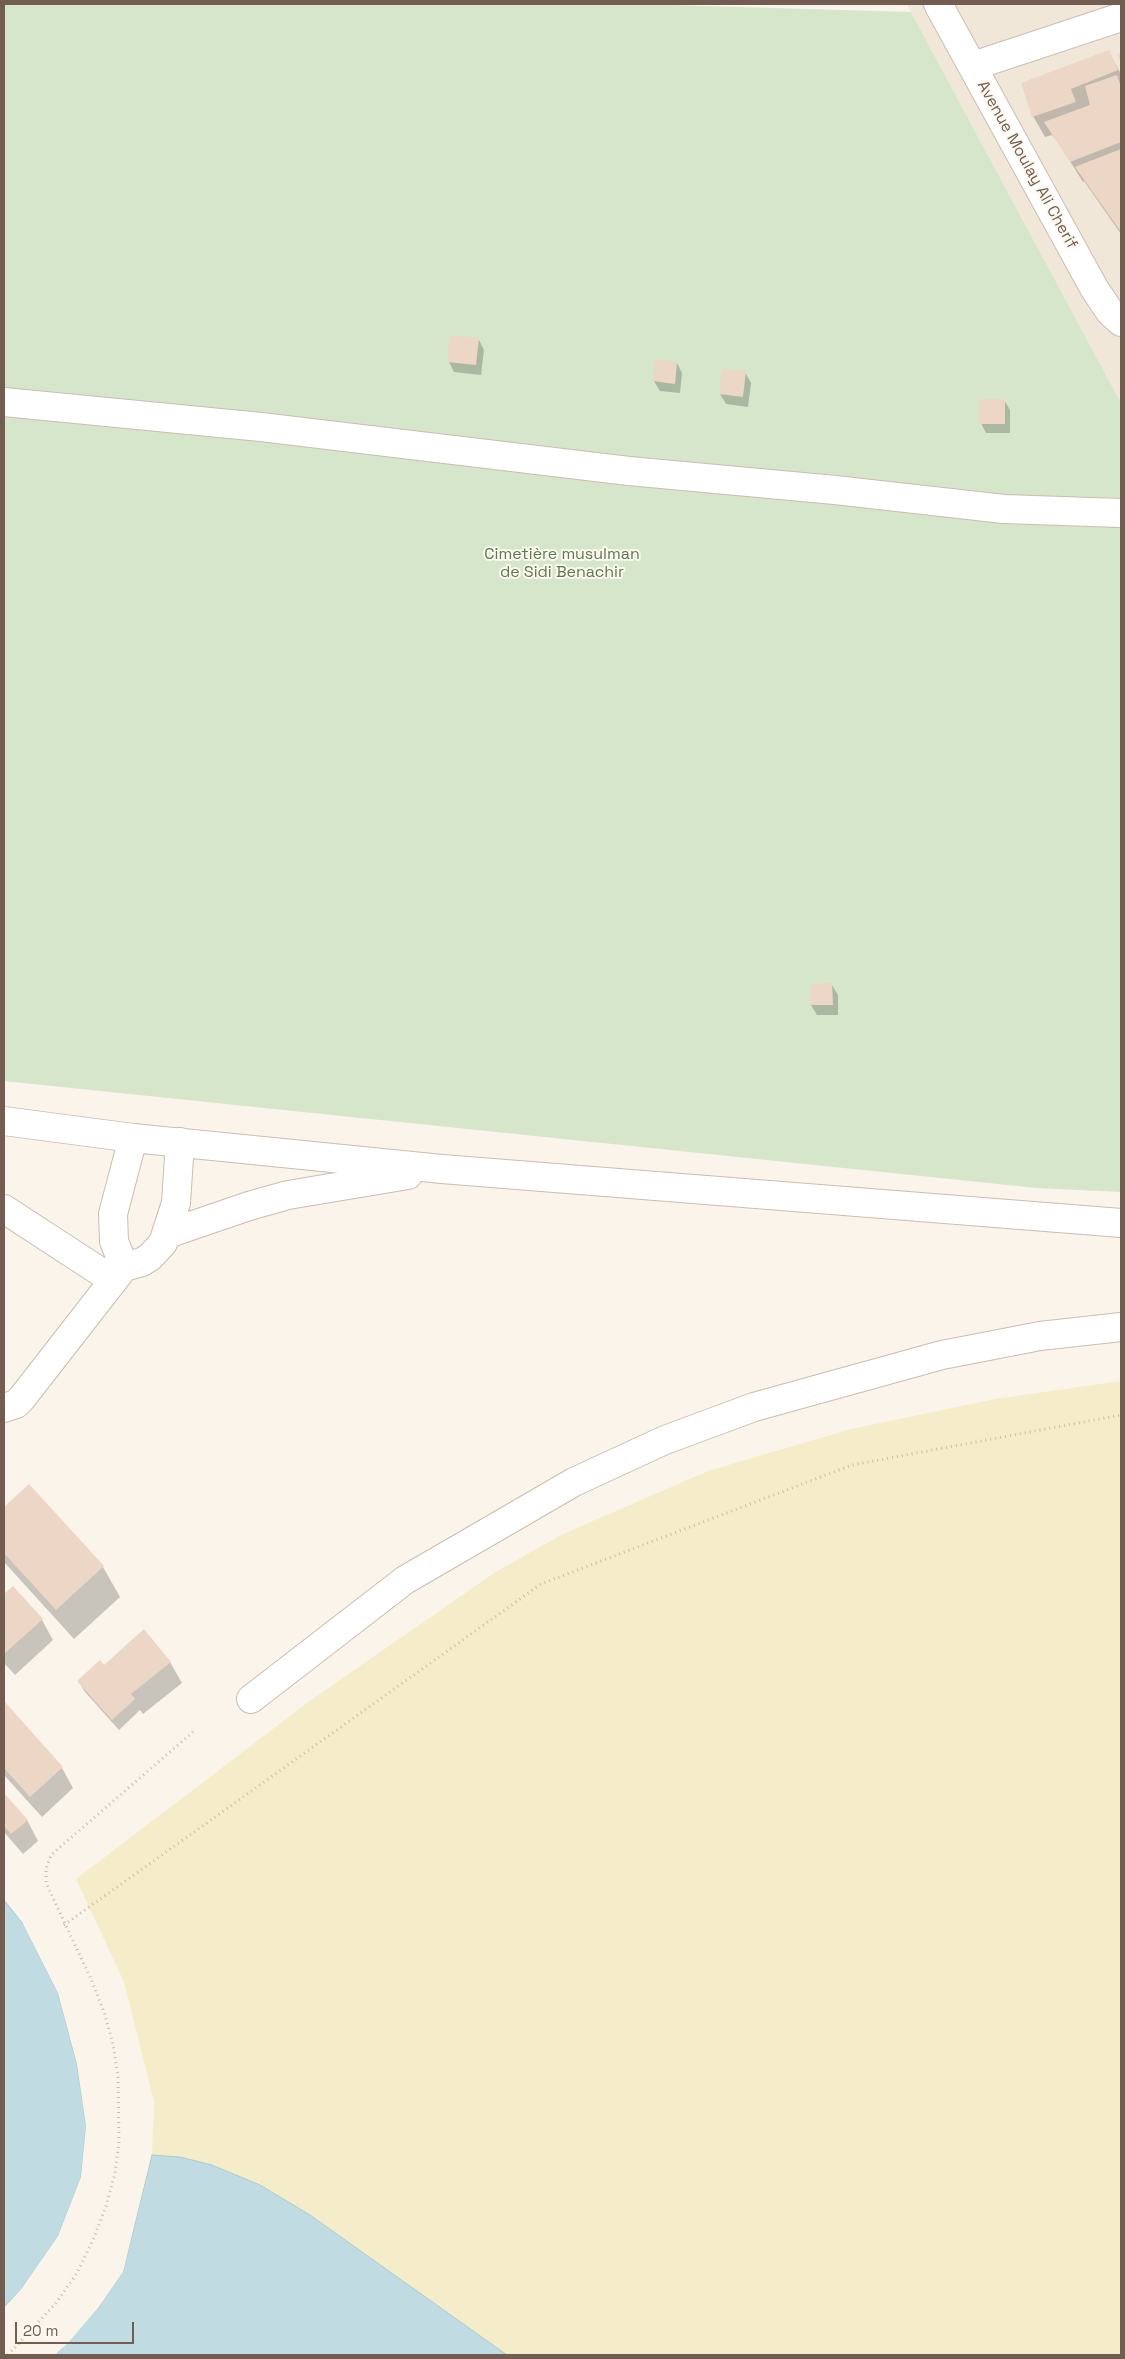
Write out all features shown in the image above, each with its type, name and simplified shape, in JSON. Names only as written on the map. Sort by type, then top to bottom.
[{"type":"street","name":"Avenue Moulay Ali Cherif","points":[[938,4],[1094,288],[1110,312],[1121,322]]},
{"type":"street","points":[[973,66],[1121,17]]},
{"type":"street","points":[[4,402],[261,427],[629,471],[835,490],[1004,509],[1121,513]]},
{"type":"street","points":[[4,1121],[133,1138],[442,1169],[1121,1223]]},
{"type":"street","points":[[118,1274],[113,1214],[133,1138]]},
{"type":"street","points":[[4,1408],[16,1404],[22,1398],[118,1274],[150,1257],[163,1243],[178,1192],[180,1142]]},
{"type":"street","points":[[167,1234],[249,1206],[288,1196],[442,1169]]},
{"type":"street","points":[[4,1209],[118,1274]]},
{"type":"street","points":[[251,1699],[405,1580],[574,1482],[665,1440],[754,1406],[942,1355],[1040,1336],[1121,1327]]},
{"type":"path","points":[[64,1925],[541,1584],[852,1465],[1121,1415]]},
{"type":"path","points":[[8,2355],[56,2303],[77,2273],[93,2240],[115,2173],[118,2142],[118,2077],[113,2044],[104,2012],[91,1979],[64,1925],[46,1883],[46,1869],[51,1855],[194,1731]]},
{"type":"shaded area","points":[[907,4],[1121,4],[1121,403],[911,12]]},
{"type":"green space","name":"Cimetière musulman de Sidi Benachir","points":[[4,4],[636,4],[911,12],[1121,403],[1121,1192],[1037,1188],[4,1081]]},
{"type":"sand","points":[[1121,1381],[1121,2355],[507,2355],[310,2215],[260,2185],[212,2165],[180,2157],[152,2155],[154,2102],[124,1982],[76,1879],[311,1700],[494,1573],[561,1535],[708,1471],[851,1429],[995,1399]]},
{"type":"water","points":[[4,1900],[23,1924],[58,1993],[77,2065],[86,2126],[81,2177],[58,2236],[22,2288],[4,2307]]},
{"type":"water","points":[[152,2155],[180,2157],[212,2165],[260,2185],[310,2215],[507,2355],[56,2355],[98,2308],[123,2272]]},
{"type":"pier","points":[[25,1922],[60,1992],[79,2064],[88,2126],[83,2178],[60,2237],[24,2290],[4,2309],[22,2288],[58,2236],[81,2177],[86,2126],[77,2064],[58,1993],[23,1924]]},
{"type":"pier","points":[[152,2152],[123,2272],[98,2308],[67,2344],[54,2355],[96,2307],[121,2271],[149,2154]]},
{"type":"building","points":[[1109,50],[1118,70],[1071,89],[1076,102],[1032,117],[1021,83]]},
{"type":"building","points":[[1121,53],[1121,64],[1117,54]]},
{"type":"building","points":[[1117,75],[1121,87],[1121,142],[1070,162],[1044,122],[1090,105],[1085,86]]},
{"type":"building","points":[[1121,149],[1121,232],[1075,167]]},
{"type":"building","points":[[450,335],[479,338],[476,365],[447,362]]},
{"type":"building","points":[[655,359],[677,362],[675,384],[653,381]]},
{"type":"building","points":[[722,369],[746,371],[743,397],[719,394]]},
{"type":"building","points":[[979,399],[1005,399],[1005,424],[979,424]]},
{"type":"building","points":[[832,983],[833,1005],[810,1005],[810,984]]},
{"type":"building","points":[[29,1484],[104,1566],[56,1610],[4,1553],[4,1507]]},
{"type":"building","points":[[13,1586],[43,1619],[4,1654],[4,1594]]},
{"type":"building","points":[[144,1629],[171,1662],[131,1694],[135,1699],[112,1720],[77,1681],[100,1660],[104,1665]]},
{"type":"building","points":[[4,1701],[63,1767],[30,1797],[4,1768]]},
{"type":"building","points":[[4,1793],[28,1820],[11,1834],[4,1826]]}]
